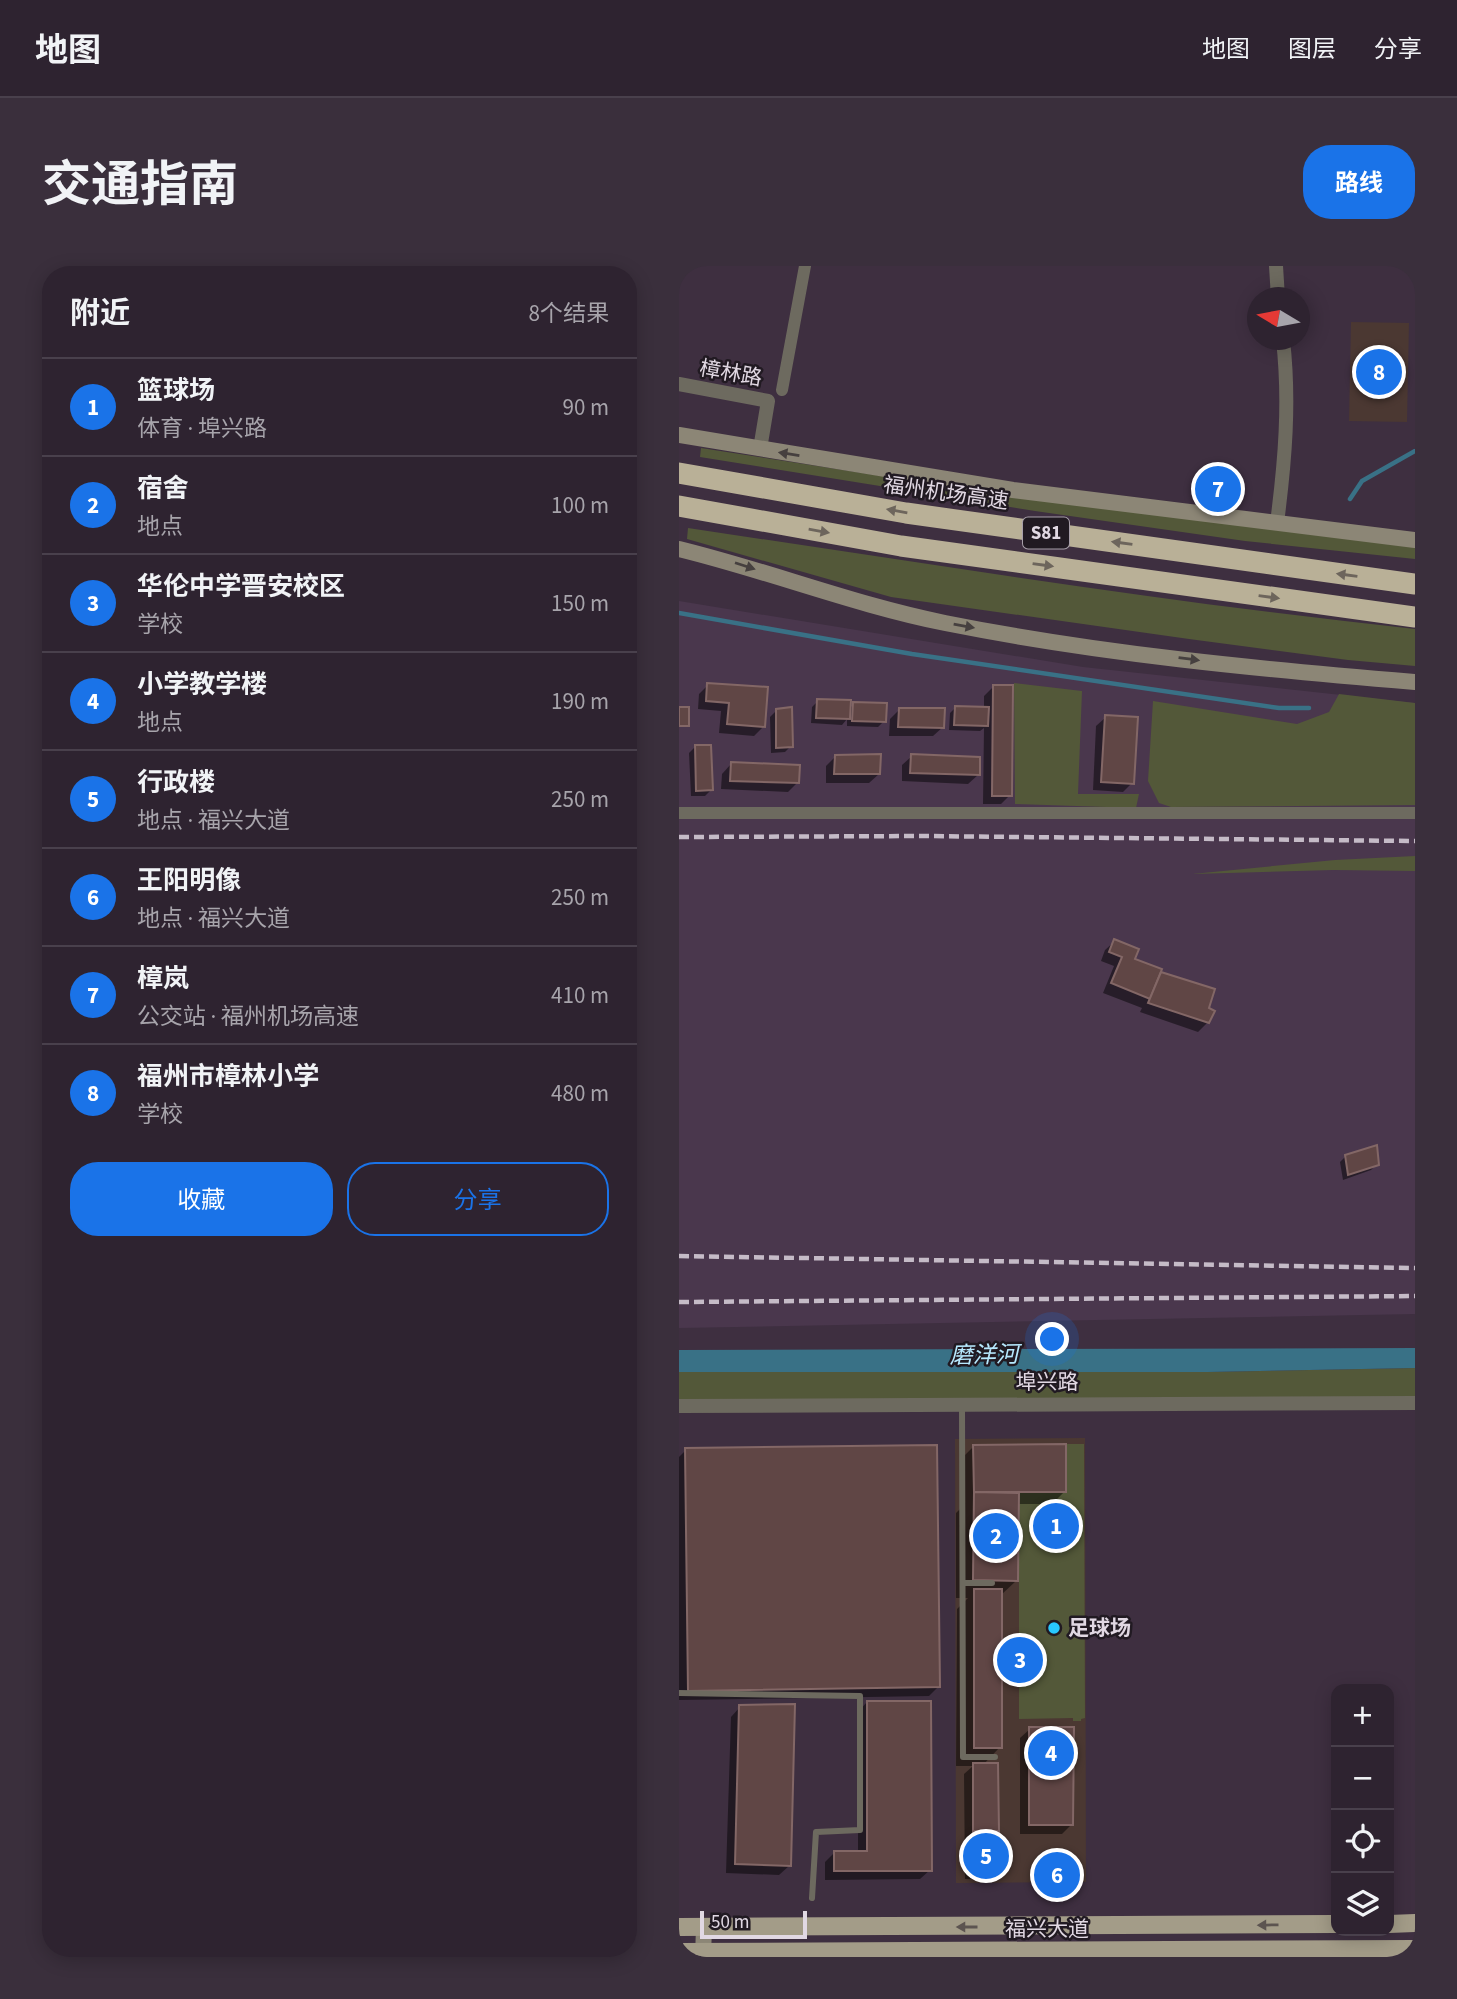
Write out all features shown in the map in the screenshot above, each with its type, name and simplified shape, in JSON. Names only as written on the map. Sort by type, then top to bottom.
[{"type":"highway","name":"福州机场高速","points":[[679,472],[907,513],[1415,584]]},
{"type":"highway","name":"S81","points":[[679,506],[901,545],[1415,617]]},
{"type":"main road","points":[[679,435],[1013,490],[1415,540]]},
{"type":"main road","points":[[679,549],[731,561],[833,596],[944,623],[1081,646],[1282,671],[1415,682]]},
{"type":"main road","points":[[1394,1924],[1415,1923]]},
{"type":"main road","name":"福兴大道","points":[[680,1927],[1331,1924]]},
{"type":"main road","points":[[680,1927],[680,1954]]},
{"type":"main road","points":[[703,1955],[704,1927]]},
{"type":"main road","name":"福兴大道","points":[[680,1954],[1415,1949]]},
{"type":"street","points":[[782,390],[804,266]]},
{"type":"street","points":[[1276,266],[1277,287]]},
{"type":"street","points":[[1277,523],[1288,421],[1284,350]]},
{"type":"street","name":"樟林路","points":[[679,384],[768,401],[761,449]]},
{"type":"street","points":[[679,813],[1415,813]]},
{"type":"street","name":"埠兴路","points":[[679,1406],[1415,1403]]},
{"type":"lane","points":[[768,401],[782,390]]},
{"type":"lane","points":[[963,1404],[963,1757],[995,1757]]},
{"type":"lane","points":[[963,1583],[992,1583]]},
{"type":"lane","points":[[679,1693],[860,1696],[860,1830],[816,1832],[812,1898]]},
{"type":"shaded area","points":[[1351,322],[1409,323],[1407,422],[1349,421]]},
{"type":"shaded area","points":[[679,601],[1083,667],[1415,703],[1415,1314],[679,1328]]},
{"type":"shaded area","points":[[1085,1438],[1086,1882],[956,1883],[955,1439]]},
{"type":"green space","points":[[701,448],[1037,500],[1415,546],[1415,559],[1245,541],[1035,511],[700,457]]},
{"type":"green space","points":[[688,528],[1142,595],[1415,629],[1415,666],[1348,660],[891,597],[687,539]]},
{"type":"green space","points":[[1014,683],[1082,691],[1078,794],[1139,794],[1136,808],[1015,804]]},
{"type":"green space","points":[[1339,694],[1415,703],[1415,805],[1171,807],[1159,803],[1148,781],[1153,701],[1297,724],[1329,712]]},
{"type":"green space","points":[[1415,856],[1415,871],[1333,870],[1192,874],[1335,860]]},
{"type":"green space","points":[[1415,1368],[1415,1399],[679,1402],[679,1372],[1208,1372]]},
{"type":"green space","points":[[1066,1444],[1084,1444],[1085,1718],[1081,1721],[1073,1721],[1073,1718],[1019,1719],[1019,1493],[1066,1492]]},
{"type":"water","name":"磨洋河","points":[[1415,1348],[1415,1368],[1208,1372],[679,1372],[679,1350]]},
{"type":"building","points":[[707,683],[768,687],[765,727],[727,724],[729,703],[706,701]]},
{"type":"building","points":[[993,685],[1013,685],[1012,796],[992,796]]},
{"type":"building","points":[[817,699],[851,700],[850,719],[816,718]]},
{"type":"building","points":[[853,702],[887,703],[886,722],[852,721]]},
{"type":"building","points":[[955,706],[989,707],[988,726],[954,725]]},
{"type":"building","points":[[679,707],[689,707],[689,726],[679,726]]},
{"type":"building","points":[[792,707],[793,747],[776,748],[776,709]]},
{"type":"building","points":[[899,708],[945,708],[944,728],[898,727]]},
{"type":"building","points":[[1105,715],[1138,717],[1134,784],[1101,782]]},
{"type":"building","points":[[695,745],[711,745],[713,790],[696,791]]},
{"type":"building","points":[[881,754],[880,774],[834,774],[835,755]]},
{"type":"building","points":[[911,754],[980,757],[980,775],[910,773]]},
{"type":"building","points":[[731,762],[800,765],[799,783],[730,781]]},
{"type":"building","points":[[1114,939],[1139,949],[1135,959],[1162,969],[1150,999],[1111,983],[1122,957],[1109,952]]},
{"type":"building","points":[[1161,972],[1215,989],[1209,1008],[1215,1011],[1209,1023],[1148,1003]]},
{"type":"building","points":[[1377,1145],[1379,1165],[1348,1175],[1345,1155]]},
{"type":"building","points":[[1066,1444],[1066,1492],[974,1492],[973,1445]]},
{"type":"building","points":[[937,1445],[940,1687],[688,1691],[685,1448]]},
{"type":"building","points":[[974,1492],[1019,1493],[1018,1581],[973,1580]]},
{"type":"building","points":[[974,1589],[1002,1589],[1002,1748],[974,1748]]},
{"type":"building","points":[[867,1701],[931,1701],[932,1871],[834,1871],[834,1851],[867,1851]]},
{"type":"building","points":[[795,1704],[791,1866],[735,1864],[739,1705]]},
{"type":"building","points":[[1029,1727],[1074,1727],[1073,1825],[1029,1825]]},
{"type":"building","points":[[973,1763],[998,1763],[999,1831],[973,1831]]},
{"type":"building","points":[[973,1831],[999,1831],[999,1870],[974,1870]]},
{"type":"waterway","points":[[1350,499],[1362,481],[1415,451]]},
{"type":"waterway","points":[[679,613],[912,654],[1279,708],[1309,708]]},
{"type":"railway","points":[[679,837],[922,836],[1415,841]]},
{"type":"railway","points":[[679,1256],[1415,1268]]},
{"type":"railway","points":[[679,1302],[1415,1296]]},
{"type":"place","name":"福州市樟林小学","points":[[1379,372]]},
{"type":"place","name":"樟岚","points":[[1218,489]]},
{"type":"place","name":"篮球场","points":[[1056,1526]]},
{"type":"place","name":"宿舍","points":[[996,1536]]},
{"type":"place","name":"足球场","points":[[1054,1628]]},
{"type":"place","name":"华伦中学晋安校区","points":[[1020,1660]]},
{"type":"place","name":"小学教学楼","points":[[1051,1753]]},
{"type":"place","name":"行政楼","points":[[986,1856]]},
{"type":"place","name":"王阳明像","points":[[1057,1875]]}]
